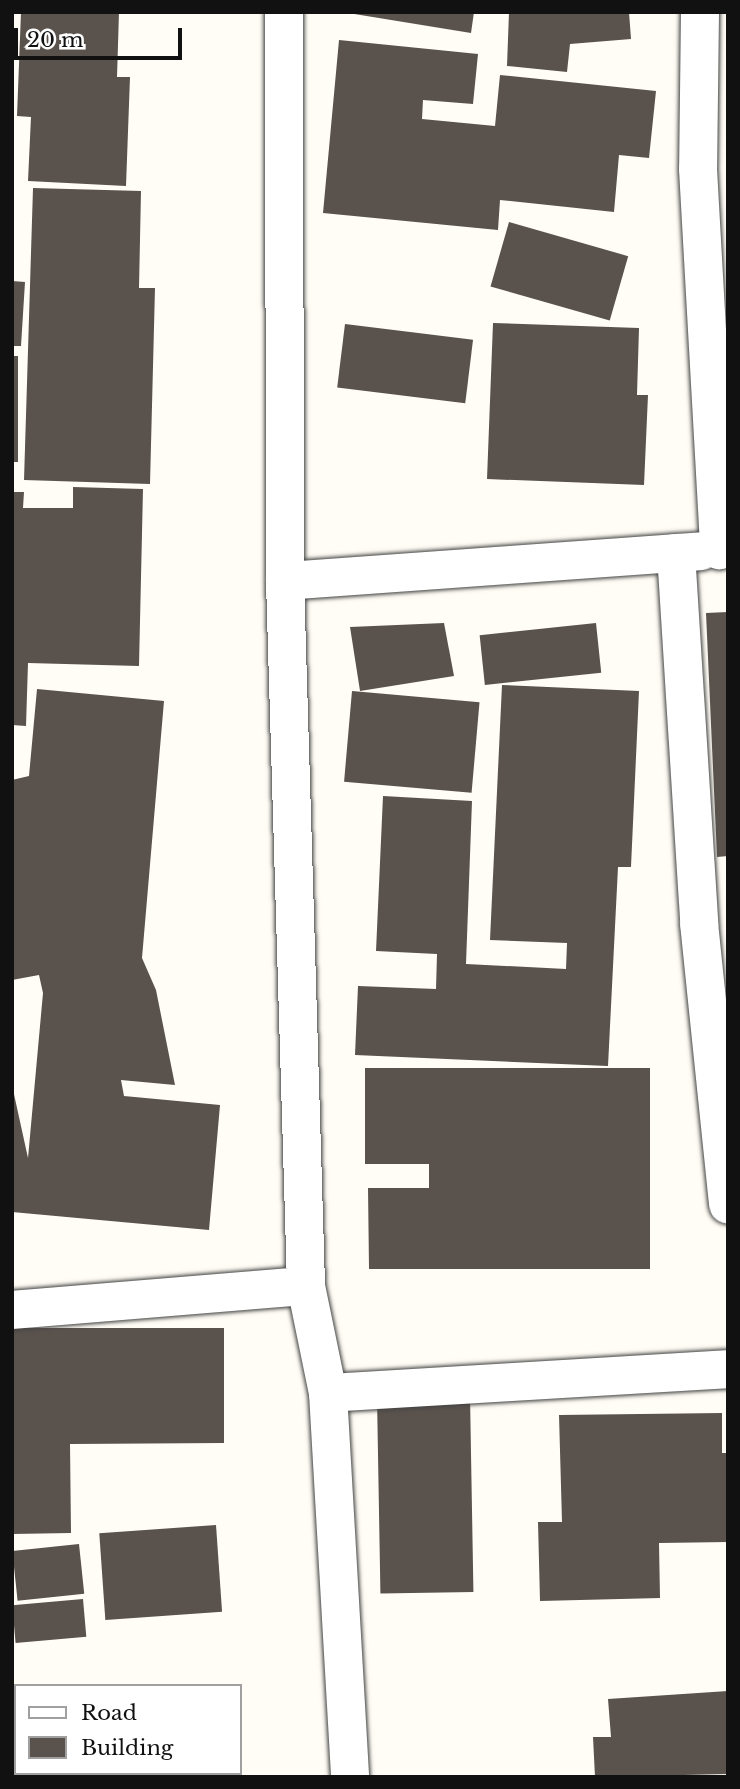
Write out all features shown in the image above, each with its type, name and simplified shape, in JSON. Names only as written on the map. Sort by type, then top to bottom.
[{"type":"street","points":[[284,12],[285,581],[306,1286],[328,1393],[350,1777]]},
{"type":"street","points":[[285,581],[723,549],[713,168],[700,12]]},
{"type":"street","points":[[676,554],[713,922],[728,1205]]},
{"type":"street","points":[[12,1310],[306,1286]]},
{"type":"street","points":[[328,1393],[728,1369]]},
{"type":"building","points":[[21,12],[119,12],[117,77],[130,77],[126,186],[28,181],[31,117],[17,116]]},
{"type":"building","points":[[342,12],[474,12],[471,33]]},
{"type":"building","points":[[509,12],[629,12],[631,39],[570,44],[567,72],[507,66]]},
{"type":"building","points":[[339,40],[478,54],[473,104],[423,100],[422,119],[495,126],[500,75],[656,91],[649,158],[619,155],[614,212],[500,200],[498,230],[323,213]]},
{"type":"building","points":[[33,188],[141,191],[139,288],[155,288],[150,484],[24,480]]},
{"type":"building","points":[[509,222],[628,256],[610,321],[491,286]]},
{"type":"building","points":[[12,281],[25,282],[21,346],[12,346]]},
{"type":"building","points":[[493,323],[639,328],[637,395],[648,395],[644,485],[487,479]]},
{"type":"building","points":[[345,324],[473,340],[465,403],[337,388]]},
{"type":"building","points":[[12,356],[18,356],[18,462],[12,462]]},
{"type":"building","points":[[73,487],[143,489],[139,666],[28,663],[26,726],[12,725],[12,492],[24,492],[23,508],[73,508]]},
{"type":"building","points":[[728,612],[728,856],[717,857],[706,613]]},
{"type":"building","points":[[444,623],[454,676],[360,691],[350,627]]},
{"type":"building","points":[[596,623],[601,673],[485,685],[480,635]]},
{"type":"building","points":[[502,685],[639,691],[631,867],[618,867],[608,1066],[355,1055],[358,986],[436,989],[437,954],[376,951],[383,796],[472,801],[466,964],[566,969],[567,943],[490,940]]},
{"type":"building","points":[[37,689],[164,701],[142,958],[156,990],[175,1085],[121,1080],[124,1096],[220,1105],[209,1230],[12,1212],[12,1085],[28,1158],[43,993],[39,975],[12,980],[12,780],[29,776]]},
{"type":"building","points":[[352,691],[480,702],[472,793],[344,782]]},
{"type":"building","points":[[365,1068],[650,1068],[650,1269],[369,1269],[368,1188],[429,1188],[429,1164],[365,1164]]},
{"type":"building","points":[[12,1328],[224,1328],[224,1443],[70,1444],[71,1533],[12,1534]]},
{"type":"building","points":[[470,1396],[473,1592],[380,1594],[377,1398]]},
{"type":"building","points":[[722,1413],[722,1453],[728,1453],[728,1542],[659,1543],[660,1598],[540,1601],[538,1522],[562,1522],[559,1415]]},
{"type":"building","points":[[216,1525],[222,1612],[105,1620],[99,1533]]},
{"type":"building","points":[[79,1544],[84,1594],[18,1601],[12,1551]]},
{"type":"building","points":[[83,1599],[86,1637],[16,1643],[12,1605]]},
{"type":"building","points":[[728,1691],[728,1774],[595,1777],[593,1737],[611,1737],[608,1699]]},
{"type":"building","points":[[136,1775],[226,1775],[226,1777]]}]
